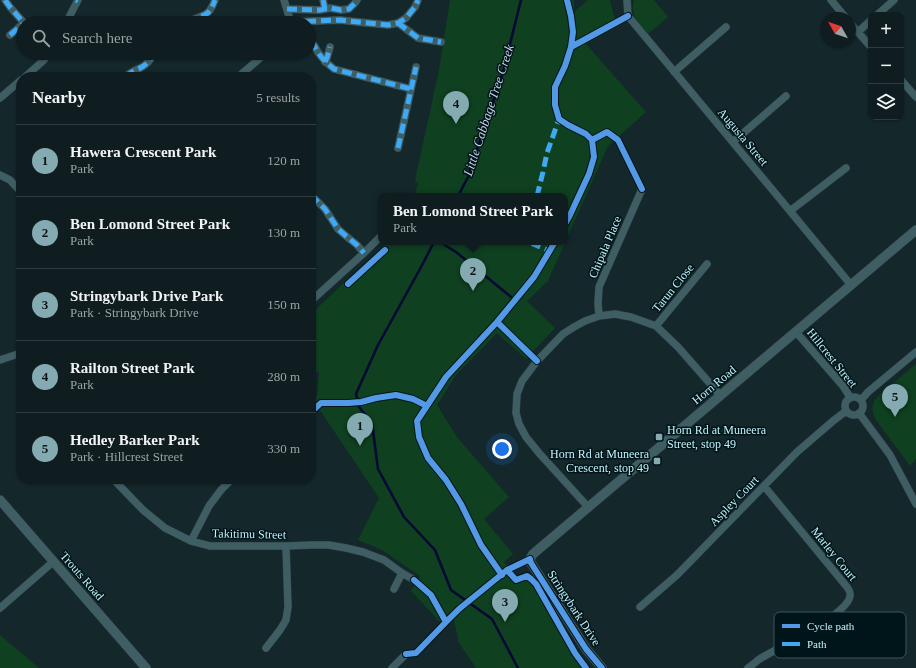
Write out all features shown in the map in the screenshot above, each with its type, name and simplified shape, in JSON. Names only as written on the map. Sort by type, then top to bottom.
[{"type":"street","points":[[5,0],[18,16]]},
{"type":"street","points":[[69,16],[77,0]]},
{"type":"street","points":[[201,16],[210,11],[216,0]]},
{"type":"street","points":[[284,0],[289,16]]},
{"type":"street","points":[[323,0],[325,9]]},
{"type":"street","points":[[287,9],[349,9],[357,0]]},
{"type":"street","points":[[316,21],[340,20],[388,25],[398,23],[406,18],[415,7],[418,0]]},
{"type":"street","name":"Augusta Street","points":[[627,0],[628,16],[851,285]]},
{"type":"street","points":[[831,0],[841,12]]},
{"type":"street","points":[[880,12],[894,0]]},
{"type":"street","points":[[398,23],[418,38],[441,42]]},
{"type":"street","points":[[858,32],[868,23]]},
{"type":"street","points":[[674,72],[726,27]]},
{"type":"street","points":[[10,35],[16,30]]},
{"type":"street","points":[[856,30],[868,44]]},
{"type":"street","points":[[325,62],[330,47]]},
{"type":"street","points":[[316,50],[325,62],[334,70],[411,89]]},
{"type":"street","points":[[31,72],[44,60]]},
{"type":"street","points":[[131,72],[146,65],[150,60]]},
{"type":"street","points":[[244,72],[258,60]]},
{"type":"street","points":[[398,148],[416,68]]},
{"type":"street","points":[[904,83],[916,97]]},
{"type":"street","points":[[0,98],[16,84]]},
{"type":"street","points":[[732,142],[786,96]]},
{"type":"street","points":[[790,211],[846,168]]},
{"type":"street","points":[[0,175],[10,180],[16,187]]},
{"type":"street","name":"Chipala Place","points":[[599,316],[599,287],[642,189]]},
{"type":"street","points":[[316,200],[325,209],[338,229],[364,253]]},
{"type":"street","name":"Horn Road","points":[[530,559],[533,554],[916,230]]},
{"type":"street","points":[[316,296],[378,239]]},
{"type":"street","name":"Tarun Close","points":[[656,326],[707,264]]},
{"type":"street","points":[[588,508],[539,453],[526,436],[519,424],[516,413],[517,394],[522,381],[537,360],[563,334],[579,324],[599,316],[615,314],[631,317],[656,326],[678,347],[720,395]]},
{"type":"street","name":"Hillcrest Street","points":[[796,332],[843,386],[850,398]]},
{"type":"street","points":[[861,400],[868,392],[916,352]]},
{"type":"street","points":[[0,360],[16,356]]},
{"type":"street","name":"Hillcrest Street","points":[[846,411],[846,401],[850,398],[856,397],[861,400],[863,406],[859,413]]},
{"type":"street","points":[[846,411],[851,415],[857,415],[859,413],[890,455],[916,504]]},
{"type":"street","name":"Aspley Court","points":[[640,607],[677,575],[797,452],[846,411]]},
{"type":"street","name":"Takitimu Street","points":[[117,484],[143,510],[164,528],[191,541],[210,546],[329,545],[363,552],[384,560],[414,580]]},
{"type":"street","points":[[191,541],[209,506],[227,484]]},
{"type":"street","name":"Marley Court","points":[[764,486],[850,591],[850,596],[847,602],[837,612]]},
{"type":"street","name":"Trouts Road","points":[[0,500],[146,668]]},
{"type":"street","points":[[266,648],[286,620],[288,607],[286,546]]},
{"type":"street","name":"Stringybark Drive","points":[[530,559],[531,563],[582,643],[602,668]]},
{"type":"street","points":[[0,608],[54,562]]},
{"type":"street","points":[[394,589],[402,573]]},
{"type":"street","name":"Marley Court","points":[[748,668],[758,660],[774,651]]},
{"type":"street","points":[[392,668],[406,654]]},
{"type":"green space","points":[[450,0],[574,0],[574,12],[588,0],[610,0],[615,20],[619,25],[586,44],[646,112],[608,146],[568,236],[568,193],[415,193],[418,184],[415,180],[439,70]]},
{"type":"green space","points":[[634,0],[654,0],[668,17],[648,34],[634,15]]},
{"type":"green space","points":[[384,245],[564,245],[548,281],[527,301],[555,328],[526,359],[497,333],[456,375],[437,405],[457,437],[509,497],[484,519],[513,554],[504,562],[515,576],[512,580],[516,583],[527,579],[532,582],[577,658],[585,668],[476,668],[459,643],[452,611],[440,622],[411,591],[420,576],[382,550],[358,540],[379,498],[319,409],[316,412],[319,372],[316,371],[316,309]]},
{"type":"green space","points":[[916,364],[916,459],[910,466],[876,420],[872,408],[878,396]]},
{"type":"green space","points":[[0,635],[39,668],[0,668]]},
{"type":"waterway","name":"Little Cabbage Tree Creek","points":[[460,193],[468,177],[503,72],[521,0]]},
{"type":"waterway","name":"Little Cabbage Tree Creek","points":[[432,245],[378,345],[356,394],[359,407],[372,423],[378,469],[404,517],[435,550],[451,590],[492,619],[518,668]]},
{"type":"waterway","points":[[445,245],[456,252],[511,297]]},
{"type":"marked path","points":[[5,0],[18,16]]},
{"type":"marked path","points":[[202,16],[208,13],[215,0]]},
{"type":"marked path","points":[[323,0],[325,9]]},
{"type":"marked path","points":[[287,9],[349,9],[357,0]]},
{"type":"marked path","points":[[316,21],[340,20],[388,25],[398,23],[406,18],[415,7],[418,0]]},
{"type":"marked path","points":[[398,23],[418,38],[441,42]]},
{"type":"marked path","points":[[10,35],[16,30]]},
{"type":"marked path","points":[[325,62],[330,47]]},
{"type":"marked path","points":[[316,48],[322,58],[334,69],[411,89]]},
{"type":"marked path","points":[[132,72],[141,68],[150,60]]},
{"type":"marked path","points":[[398,148],[416,67]]},
{"type":"marked path","points":[[538,193],[547,153],[559,119]]},
{"type":"marked path","points":[[316,200],[325,209],[338,229],[364,253]]},
{"type":"marked path","points":[[535,245],[550,251]]},
{"type":"cycle path","points":[[567,0],[573,32],[571,47],[565,66],[555,87],[555,105],[559,119],[586,134],[592,140],[594,157],[589,174],[568,219]]},
{"type":"cycle path","points":[[571,47],[628,16]]},
{"type":"cycle path","points":[[592,140],[607,132],[618,140],[642,189]]},
{"type":"cycle path","points":[[502,575],[481,545],[461,504],[446,480],[428,458],[419,437],[417,421],[446,377],[497,322],[534,277],[553,245]]},
{"type":"cycle path","points":[[348,284],[385,250]]},
{"type":"cycle path","points":[[497,322],[537,361]]},
{"type":"cycle path","points":[[316,408],[321,403],[361,402],[396,395],[413,399],[427,406]]},
{"type":"cycle path","points":[[507,570],[530,559],[531,563],[586,649],[602,668]]},
{"type":"cycle path","points":[[406,654],[416,653],[459,609],[507,570],[516,580],[527,576],[536,584],[575,653],[586,668]]},
{"type":"cycle path","points":[[414,580],[431,595],[446,622]]},
{"type":"place","name":"Railton Street Park","points":[[456,124]]},
{"type":"place","name":"Ben Lomond Street Park","points":[[473,291]]},
{"type":"place","name":"Hedley Barker Park","points":[[895,417]]},
{"type":"place","name":"Horn Rd at Muneera Street, stop 49","points":[[659,437]]},
{"type":"place","name":"Hawera Crescent Park","points":[[360,446]]},
{"type":"place","name":"Horn Rd at Muneera Crescent, stop 49","points":[[657,461]]},
{"type":"place","name":"Stringybark Drive Park","points":[[505,622]]}]
